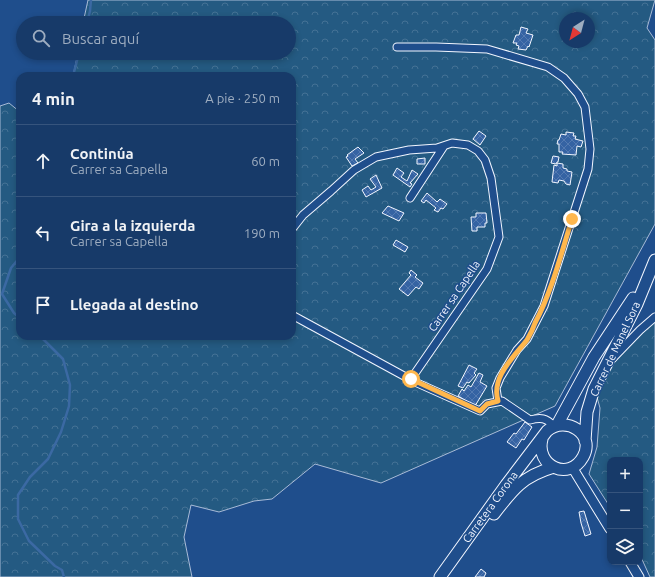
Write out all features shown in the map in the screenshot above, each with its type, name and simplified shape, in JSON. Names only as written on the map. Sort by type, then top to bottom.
[{"type":"main road","name":"Carrer de Manel Sora","points":[[585,441],[586,412],[594,390],[637,304],[655,260]]},
{"type":"main road","name":"Carrer de Manel Sora","points":[[556,425],[594,357],[631,301],[655,260]]},
{"type":"main road","points":[[562,424],[572,426],[580,432],[585,441],[584,454],[579,462],[572,467],[563,469],[554,467],[545,460],[542,455],[542,439],[546,431],[556,425],[562,424]]},
{"type":"main road","name":"Carretera Corona","points":[[440,577],[506,485],[542,439]]},
{"type":"main road","name":"Carretera Corona","points":[[447,577],[512,491],[532,475],[554,467]]},
{"type":"street","points":[[396,47],[436,46],[487,49],[548,67],[564,78],[578,94],[585,107],[590,149],[588,169],[544,306],[527,339],[517,350],[500,378],[496,388],[498,401]]},
{"type":"street","name":"Carrer sa Capella","points":[[296,224],[303,215],[354,170],[376,157],[409,150],[437,148],[452,143],[468,145],[478,151],[485,160],[491,178],[500,237],[487,269],[411,379]]},
{"type":"street","points":[[410,198],[444,146]]},
{"type":"street","points":[[296,317],[411,379],[480,411],[487,404],[502,401],[530,420],[538,417],[546,419],[556,425]]},
{"type":"street","points":[[607,365],[640,330],[655,318]]},
{"type":"street","points":[[572,467],[607,524]]},
{"type":"street","points":[[632,565],[639,577]]},
{"type":"green space","points":[[88,0],[655,0],[647,28],[655,40],[655,224],[555,406],[381,483],[315,464],[272,499],[254,501],[219,512],[191,505],[184,537],[192,577],[0,577],[0,106],[9,103],[16,109],[16,340],[296,340],[296,72],[74,72],[76,60],[296,60],[296,16],[85,16]]},
{"type":"green space","points":[[655,318],[655,577],[650,577],[643,562],[643,457],[607,457],[607,502],[589,474],[597,447],[600,408],[595,390],[610,362]]},
{"type":"building","points":[[521,27],[528,29],[526,33],[533,35],[529,47],[528,46],[526,50],[518,49],[519,46],[516,45],[517,43],[513,43],[516,35],[519,35]]},
{"type":"building","points":[[479,131],[486,136],[480,145],[473,139]]},
{"type":"building","points":[[566,132],[574,133],[573,136],[576,136],[575,139],[583,141],[581,147],[577,146],[576,155],[562,154],[563,152],[559,152],[559,144],[557,144],[558,140],[561,134],[566,135]]},
{"type":"building","points":[[358,147],[364,153],[355,159],[358,163],[352,166],[346,157]]},
{"type":"building","points":[[553,156],[559,157],[556,164],[551,163]]},
{"type":"building","points":[[425,158],[425,164],[417,164],[417,159]]},
{"type":"building","points":[[557,163],[563,164],[563,168],[572,172],[570,185],[559,180],[558,183],[552,182],[554,165],[557,166]]},
{"type":"building","points":[[397,168],[404,173],[401,177],[407,181],[412,170],[418,174],[410,183],[412,184],[410,187],[393,175]]},
{"type":"building","points":[[376,175],[382,188],[366,197],[362,190],[368,186],[371,190],[376,187],[370,179]]},
{"type":"building","points":[[427,193],[437,202],[440,199],[447,204],[438,212],[434,210],[436,208],[426,200],[424,203],[421,201]]},
{"type":"building","points":[[388,206],[404,213],[399,221],[382,213]]},
{"type":"building","points":[[476,213],[486,213],[487,223],[485,223],[485,227],[477,227],[477,231],[472,231],[471,217],[476,217]]},
{"type":"building","points":[[396,240],[408,247],[405,252],[393,245]]},
{"type":"building","points":[[411,270],[417,275],[415,277],[423,283],[419,289],[416,287],[408,296],[399,289],[411,275],[409,273]]},
{"type":"building","points":[[469,365],[477,369],[474,373],[476,375],[469,383],[467,382],[463,388],[458,386]]},
{"type":"building","points":[[479,373],[483,375],[480,382],[487,386],[475,406],[458,396],[462,389],[464,391],[468,385],[471,387]]},
{"type":"building","points":[[525,422],[532,427],[524,440],[522,439],[516,448],[507,442],[514,433],[516,434]]},
{"type":"building","points":[[584,511],[591,534],[585,536],[579,512]]},
{"type":"building","points":[[481,569],[486,573],[484,577],[475,577]]},
{"type":"waterway","points":[[89,16],[91,0]]},
{"type":"waterway","points":[[74,72],[77,60]]},
{"type":"waterway","points":[[16,262],[11,268],[2,294],[16,315]]},
{"type":"waterway","points":[[44,340],[63,359],[70,385],[69,406],[61,432],[48,459],[30,477],[18,495],[18,519],[29,541],[55,566],[62,570],[64,577]]},
{"type":"route","points":[[411,379],[480,411],[487,404],[498,401],[496,388],[500,378],[517,350],[527,339],[544,306],[572,219]]}]
